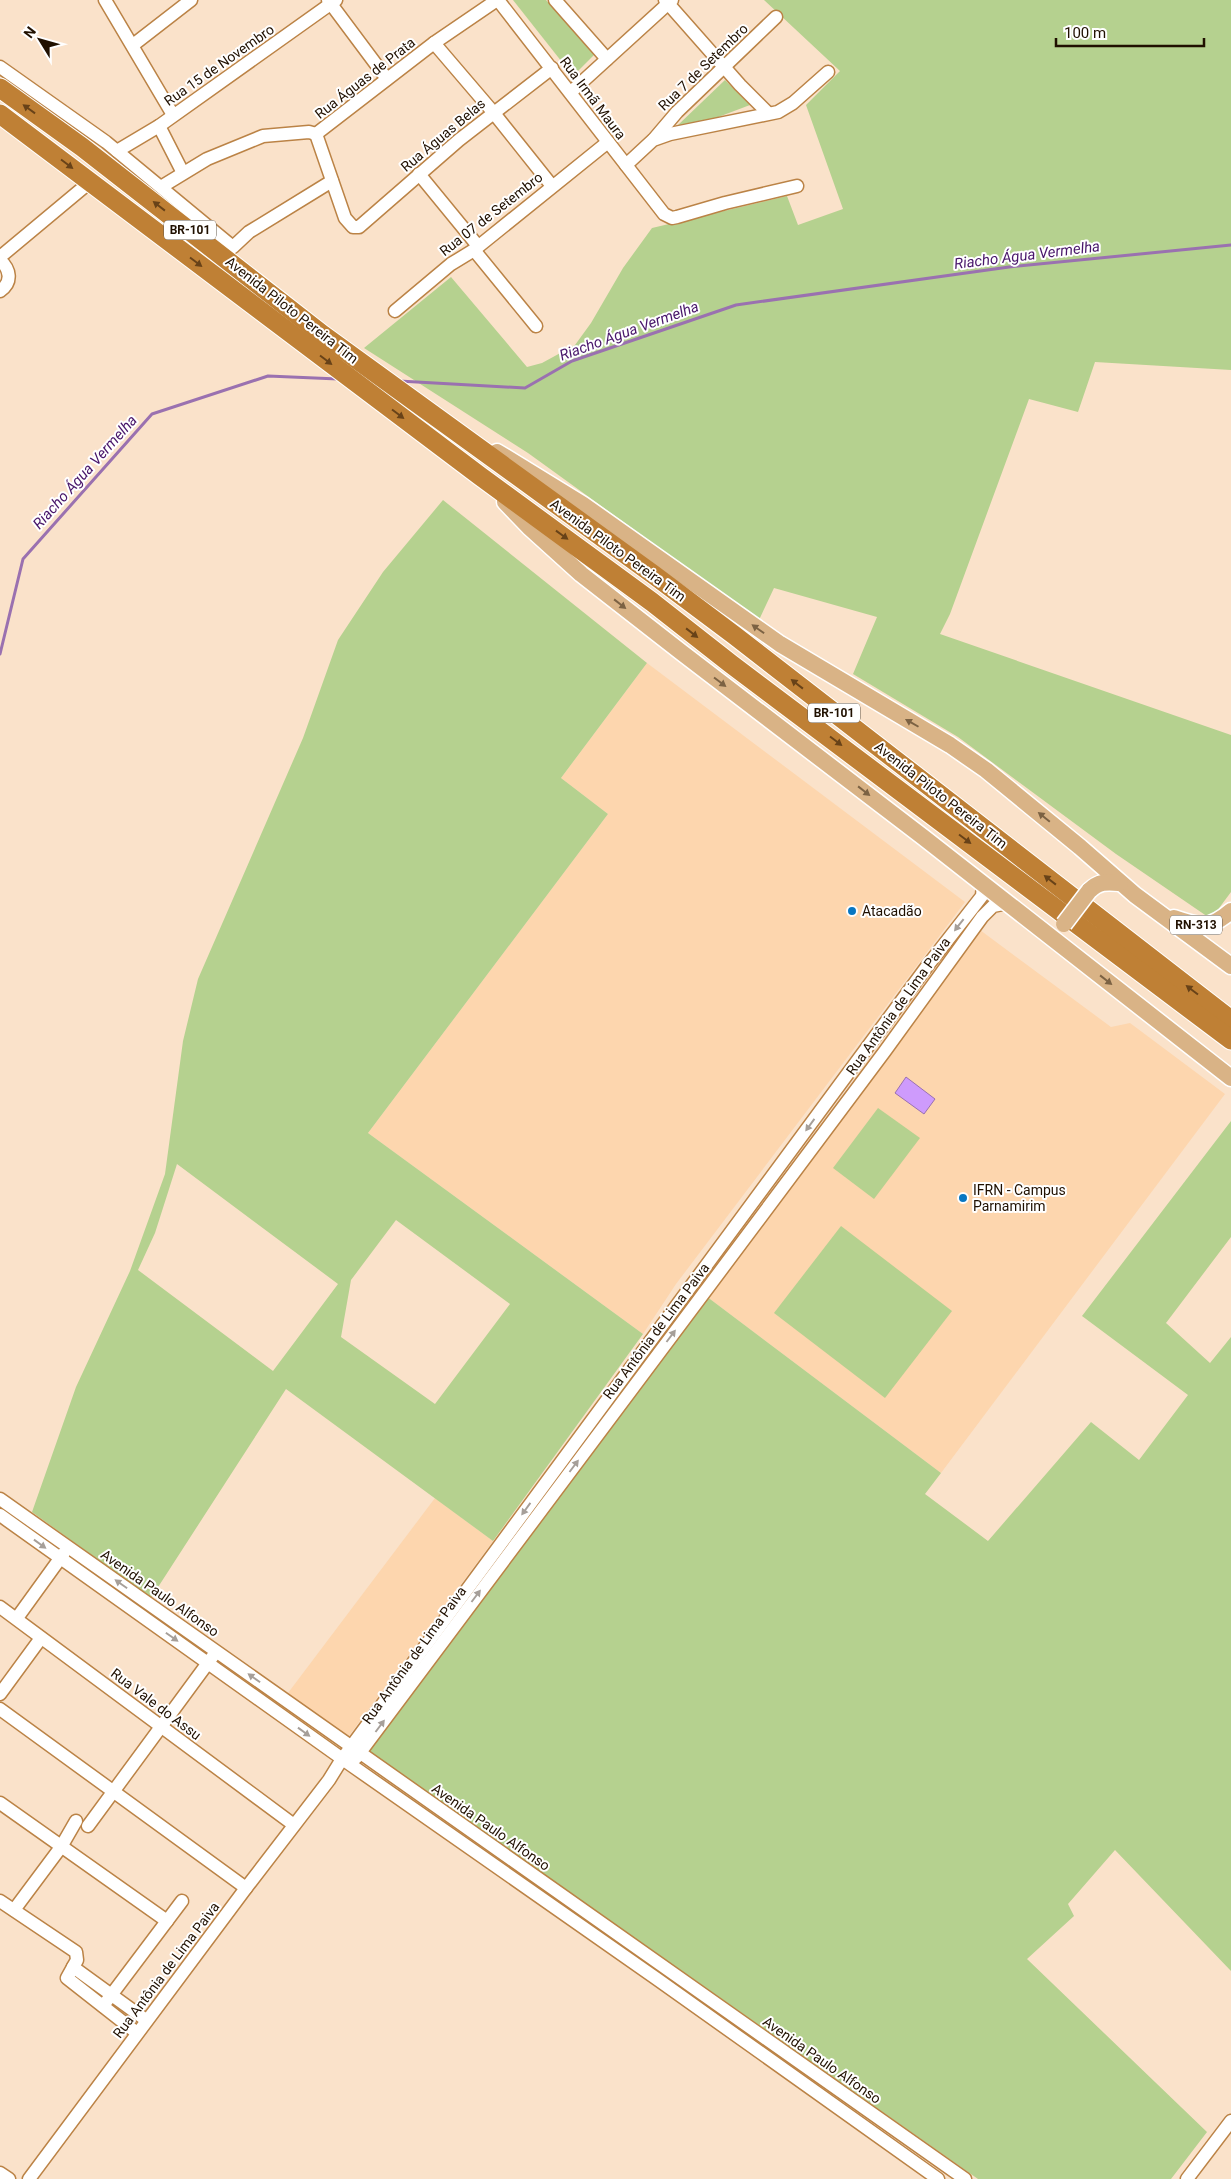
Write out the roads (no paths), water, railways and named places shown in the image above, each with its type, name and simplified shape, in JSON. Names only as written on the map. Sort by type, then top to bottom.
[{"type":"highway","name":"Avenida Piloto Pereira Tim","points":[[0,88],[82,147],[322,335],[432,413],[734,635],[1231,1020]]},
{"type":"highway","name":"Avenida Piloto Pereira Tim","points":[[0,114],[480,476],[652,602],[731,664],[1231,1040]]},
{"type":"main road","points":[[432,413],[582,504],[780,644],[950,745],[986,770],[1080,847],[1120,883],[1231,966]]},
{"type":"main road","points":[[480,476],[529,527],[581,574],[1008,903],[1231,1078]]},
{"type":"main road","points":[[1067,950],[1060,936],[1064,924],[1089,891],[1105,881],[1120,883]]},
{"type":"main road","name":"RN-313","points":[[1158,912],[1191,924],[1208,926],[1219,921],[1231,911]]},
{"type":"street","points":[[105,0],[133,45],[172,115]]},
{"type":"street","points":[[133,45],[191,0]]},
{"type":"street","name":"Rua Águas de Prata","points":[[161,187],[207,159],[263,136],[309,132],[316,134],[434,43],[498,0]]},
{"type":"street","name":"Rua Irmã Maura","points":[[498,0],[664,214],[672,218],[677,217],[725,203],[797,186]]},
{"type":"street","points":[[555,0],[607,59]]},
{"type":"street","points":[[332,1],[387,79]]},
{"type":"street","name":"Rua 15 de Novembro","points":[[117,151],[159,126],[332,1]]},
{"type":"street","points":[[571,92],[668,1],[724,68],[768,113]]},
{"type":"street","name":"Rua 7 de Setembro","points":[[626,165],[653,140],[677,112],[776,17]]},
{"type":"street","points":[[434,43],[493,112],[552,186]]},
{"type":"street","points":[[0,67],[117,151],[233,247],[249,232],[332,181],[316,134]]},
{"type":"street","name":"Rua Águas Belas","points":[[332,181],[345,218],[353,227],[356,227],[370,219],[419,174],[493,112],[552,68]]},
{"type":"street","points":[[653,140],[670,134],[778,112],[793,103],[828,72]]},
{"type":"street","points":[[159,126],[183,174]]},
{"type":"street","name":"Rua 07 de Setembro","points":[[395,311],[450,264],[476,248],[608,142]]},
{"type":"street","points":[[419,174],[536,326]]},
{"type":"street","points":[[0,291],[7,285],[9,275],[0,258],[90,182]]},
{"type":"street","name":"Rua Antônia de Lima Paiva","points":[[355,1750],[911,987],[982,896],[983,884]]},
{"type":"street","name":"Rua Antônia de Lima Paiva","points":[[29,2179],[246,1888],[329,1780],[346,1762],[842,1108],[990,908],[996,904],[1008,903]]},
{"type":"street","points":[[911,987],[924,997]]},
{"type":"street","points":[[830,1098],[842,1108]]},
{"type":"street","name":"Avenida Paulo Alfonso","points":[[0,1499],[904,2136],[957,2177]]},
{"type":"street","points":[[0,1515],[346,1762],[657,1979],[938,2179]]},
{"type":"street","points":[[16,1618],[68,1546]]},
{"type":"street","name":"Rua Vale do Assu","points":[[0,1607],[294,1825]]},
{"type":"street","points":[[0,1694],[41,1638]]},
{"type":"street","points":[[14,1910],[82,1823],[114,1791],[216,1652]]},
{"type":"street","points":[[273,1710],[281,1698]]},
{"type":"street","points":[[0,1708],[246,1888]]},
{"type":"street","points":[[0,1803],[61,1848],[167,1921]]},
{"type":"street","points":[[0,1900],[76,1952],[78,1958],[67,1978],[111,1995],[146,2020]]},
{"type":"street","points":[[103,2006],[182,1901]]},
{"type":"street","points":[[588,1932],[596,1920]]},
{"type":"street","points":[[89,1987],[103,2006],[137,2033]]},
{"type":"street","points":[[1187,2179],[1231,2121]]},
{"type":"street","points":[[895,2148],[904,2136]]},
{"type":"street","points":[[0,2173],[9,2179]]},
{"type":"waterway","name":"Riacho Água Vermelha","points":[[399,381],[525,388],[572,361],[736,305],[1009,267],[1231,245]]},
{"type":"waterway","name":"Riacho Água Vermelha","points":[[0,654],[23,559],[152,414],[268,376],[338,379]]},
{"type":"place","name":"Atacadão","points":[[852,911]]},
{"type":"place","name":"IFRN - Campus Parnamirim","points":[[963,1198]]}]
